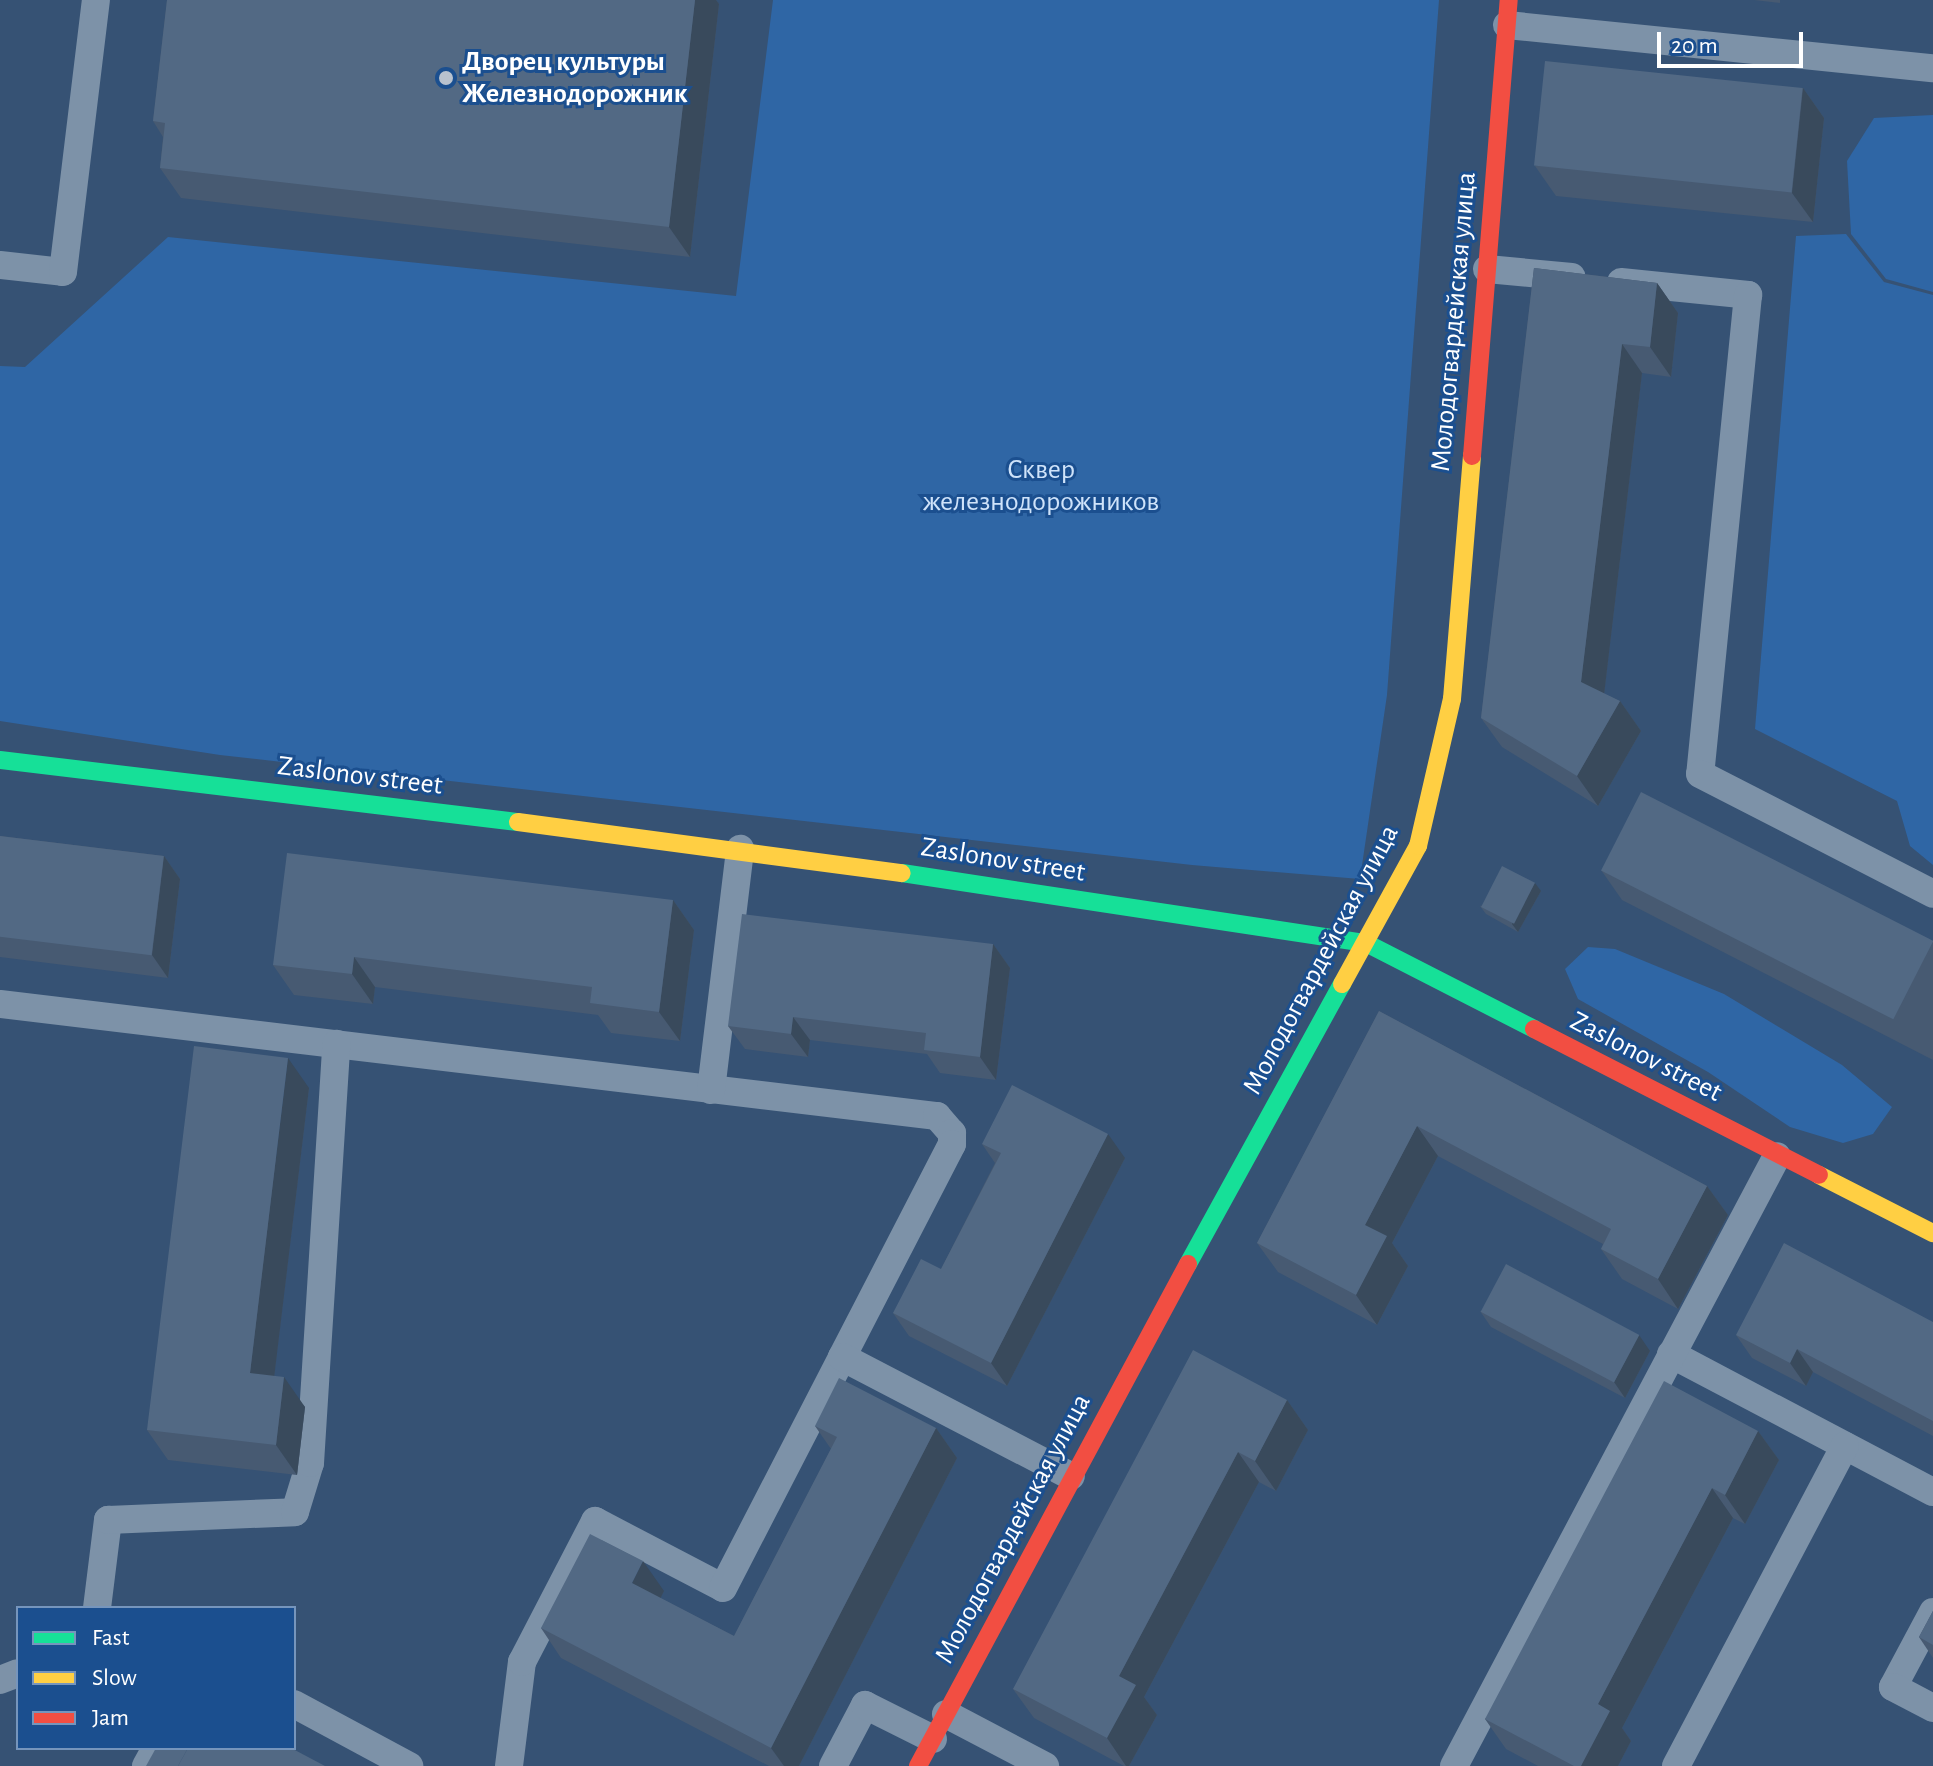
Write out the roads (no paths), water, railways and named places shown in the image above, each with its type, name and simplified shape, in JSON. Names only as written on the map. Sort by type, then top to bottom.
[{"type":"street","name":"Молодогвардейская улица","points":[[918,1766],[1071,1476],[1418,846],[1452,699],[1508,12]]},
{"type":"street","name":"Zaslonov street","points":[[0,760],[740,849],[1366,943],[1777,1156],[1933,1233]]},
{"type":"lane","points":[[0,265],[63,272],[96,0]]},
{"type":"lane","points":[[1508,12],[1933,68]]},
{"type":"lane","points":[[1487,269],[1748,295],[1700,774],[1933,894]]},
{"type":"lane","points":[[711,1090],[740,849]]},
{"type":"lane","points":[[0,1004],[937,1116],[952,1133],[952,1144],[723,1588],[595,1521],[522,1662],[509,1766]]},
{"type":"lane","points":[[97,1606],[108,1520],[295,1512],[310,1463],[336,1044]]},
{"type":"lane","points":[[1454,1766],[1777,1156]]},
{"type":"lane","points":[[1671,1354],[1933,1492]]},
{"type":"lane","points":[[842,1357],[1071,1476]]},
{"type":"lane","points":[[1676,1766],[1845,1446]]},
{"type":"lane","points":[[1933,1612],[1893,1687],[1933,1708]]},
{"type":"lane","points":[[296,1705],[409,1766]]},
{"type":"lane","points":[[833,1766],[865,1705],[933,1739]]},
{"type":"lane","points":[[946,1714],[1045,1766]]},
{"type":"place","name":"Дворец культуры Железнодорожник","points":[[446,78]]},
{"type":"park label","name":"Сквер железнодорожников","points":[[1041,486]]}]
